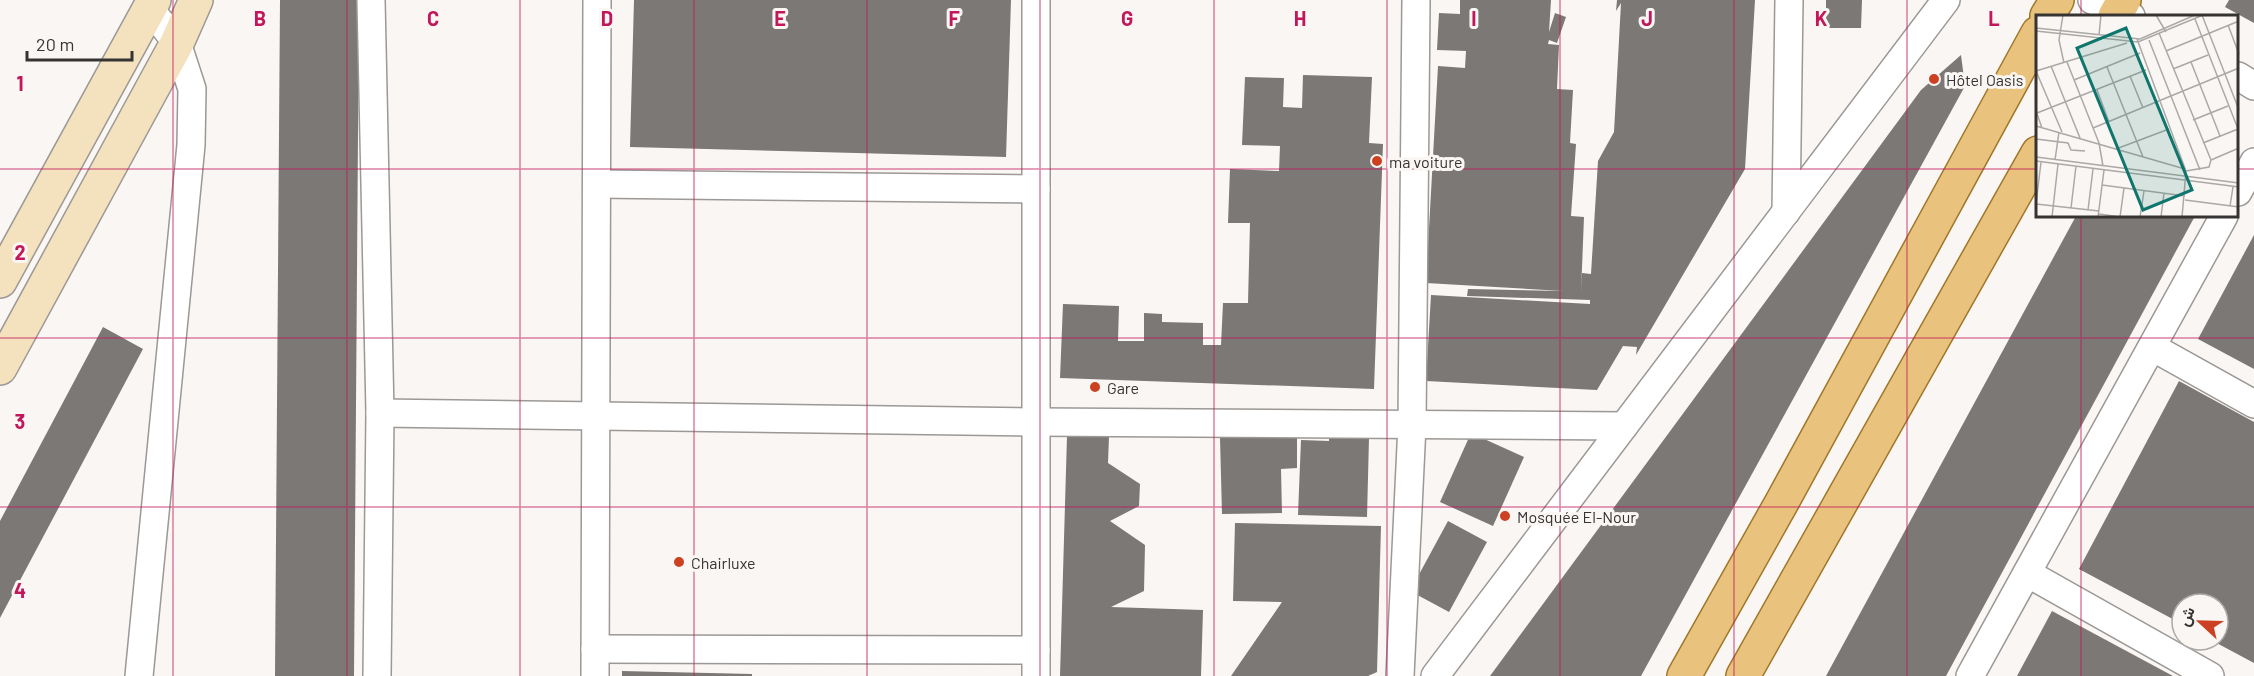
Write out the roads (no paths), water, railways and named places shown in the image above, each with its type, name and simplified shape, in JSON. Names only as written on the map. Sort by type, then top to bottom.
[{"type":"main road","points":[[2048,15],[2057,0]]},
{"type":"main road","points":[[1684,676],[1782,502],[2036,37]]},
{"type":"main road","points":[[1743,676],[2036,157]]},
{"type":"street","points":[[0,368],[177,44],[196,0]]},
{"type":"street","points":[[371,0],[380,414],[377,676]]},
{"type":"street","points":[[595,676],[597,0]]},
{"type":"street","points":[[595,649],[1036,663],[1036,0]]},
{"type":"street","points":[[1400,676],[1412,425],[1416,0]]},
{"type":"street","points":[[1786,212],[1789,0]]},
{"type":"street","points":[[1435,676],[1946,0]]},
{"type":"street","points":[[0,281],[152,4],[177,44],[192,89],[191,145],[139,676]]},
{"type":"street","points":[[2239,77],[2254,86]]},
{"type":"street","points":[[2239,190],[2254,162]]},
{"type":"street","points":[[597,184],[1036,189]]},
{"type":"street","points":[[1970,676],[2223,218]]},
{"type":"street","points":[[2152,347],[2254,404]]},
{"type":"street","points":[[380,414],[1624,426]]},
{"type":"street","points":[[2026,573],[2210,676]]},
{"type":"place","name":"Hôtel Oasis","points":[[1934,79]]},
{"type":"place","name":"ma voiture","points":[[1377,161]]},
{"type":"place","name":"Gare","points":[[1095,387]]},
{"type":"place","name":"Mosquée El-Nour","points":[[1505,516]]},
{"type":"place","name":"Chairluxe","points":[[679,562]]}]
